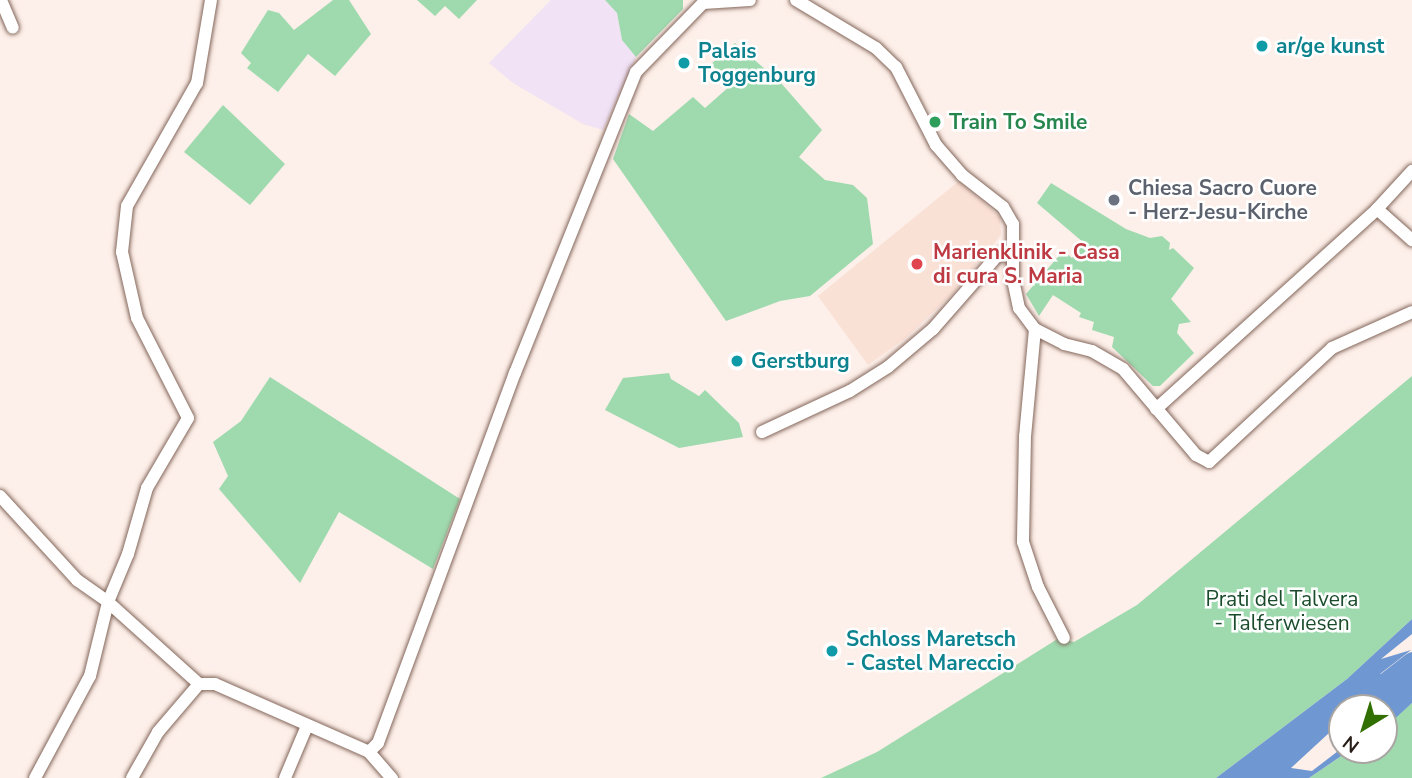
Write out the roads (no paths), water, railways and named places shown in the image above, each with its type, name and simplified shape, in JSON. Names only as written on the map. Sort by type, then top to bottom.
[{"type":"street","points":[[1,0],[13,28]]},
{"type":"street","points":[[35,778],[90,676],[108,602],[128,554],[147,488],[188,418],[137,318],[122,252],[127,206],[197,83],[211,0]]},
{"type":"street","points":[[369,752],[385,730],[407,656],[636,72],[702,2],[750,0]]},
{"type":"street","points":[[796,0],[876,48],[897,67],[936,145],[962,175],[1003,207],[1013,224],[1012,253],[1019,308],[1035,329],[1047,337],[1109,359],[1196,455],[1209,463],[1332,348],[1412,312]]},
{"type":"street","points":[[1156,409],[1377,209],[1412,171]]},
{"type":"street","points":[[1377,209],[1412,240]]},
{"type":"street","points":[[762,432],[850,391],[888,367],[933,329],[998,256],[1012,253]]},
{"type":"street","points":[[1035,329],[1026,436],[1023,542],[1038,587],[1064,638]]},
{"type":"street","points":[[0,496],[4,512],[77,580],[108,602],[199,684],[215,684],[369,752],[392,778]]},
{"type":"street","points":[[132,778],[158,732],[199,684]]},
{"type":"street","points":[[285,778],[307,726]]},
{"type":"water","points":[[1412,619],[1412,634],[1381,659],[1411,650],[1380,674],[1399,678],[1412,669],[1412,703],[1398,716],[1398,694],[1328,694],[1328,734],[1291,768],[1312,771],[1328,759],[1330,764],[1309,778],[1216,778],[1347,679]]},
{"type":"waterway","points":[[1371,694],[1412,662]]},
{"type":"place","name":"ar/ge kunst","points":[[1262,46]]},
{"type":"place","name":"Palais Toggenburg","points":[[684,63]]},
{"type":"place","name":"Train To Smile","points":[[935,122]]},
{"type":"place","name":"Chiesa Sacro Cuore - Herz-Jesu-Kirche","points":[[1114,200]]},
{"type":"place","name":"Marienklinik - Casa di cura S. Maria","points":[[917,264]]},
{"type":"place","name":"Gerstburg","points":[[737,361]]},
{"type":"place","name":"Schloss Maretsch - Castel Mareccio","points":[[832,651]]},
{"type":"park label","name":"Prati del Talvera - Talferwiesen","points":[[1282,611]]}]
